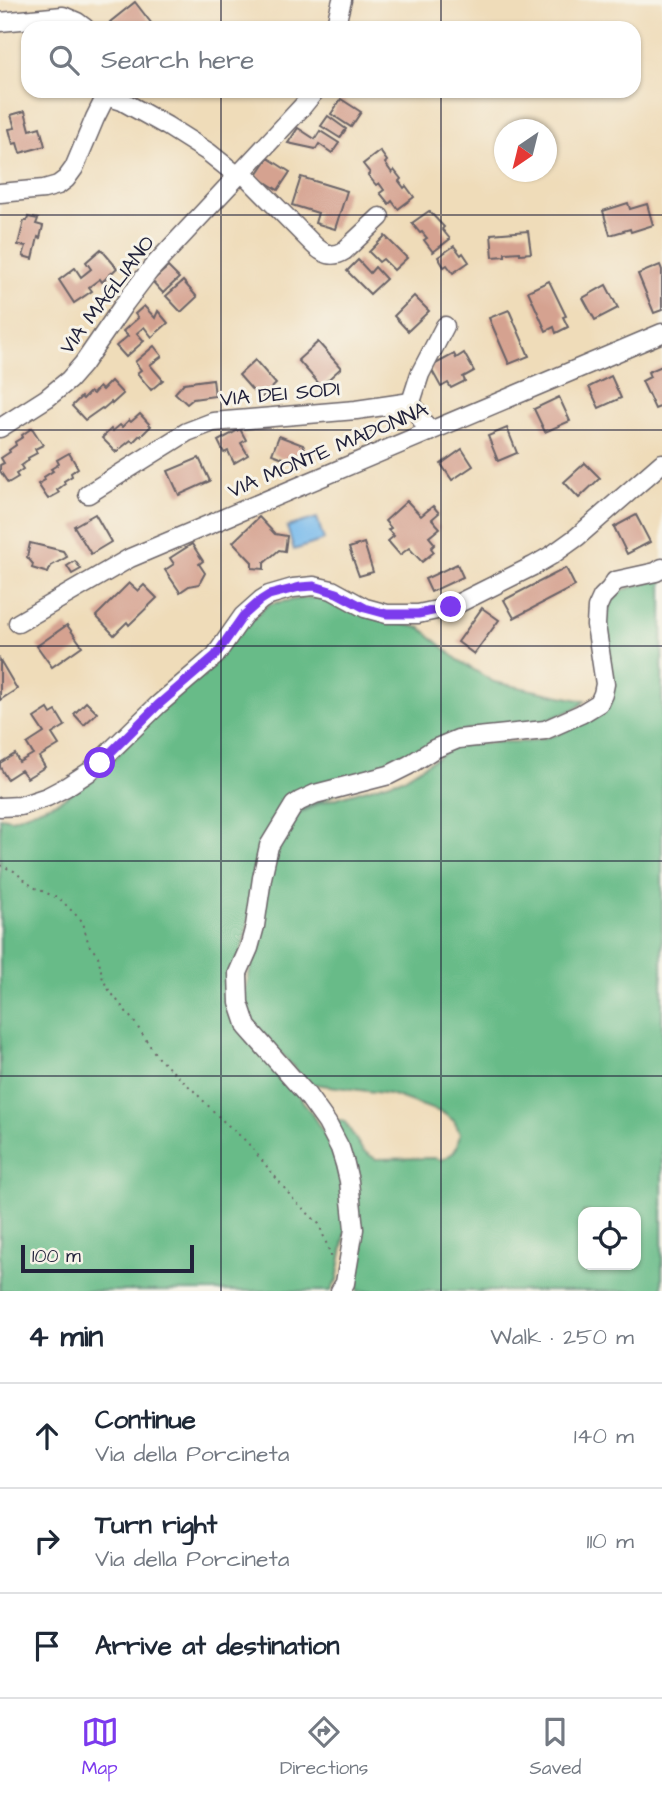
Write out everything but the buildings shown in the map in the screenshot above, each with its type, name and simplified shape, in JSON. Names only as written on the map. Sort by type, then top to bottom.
[{"type":"street","points":[[337,21],[342,0]]},
{"type":"street","points":[[0,22],[63,16],[75,21]]},
{"type":"street","points":[[0,193],[44,189],[58,185],[66,179],[74,168],[104,98]]},
{"type":"street","points":[[116,98],[167,126],[240,174],[314,245],[328,254],[337,255],[344,251],[380,217]]},
{"type":"street","name":"VIA MAGLIANO","points":[[0,428],[47,398],[77,372],[140,282],[309,98]]},
{"type":"street","points":[[429,432],[411,402],[419,374],[445,326]]},
{"type":"street","name":"VIA MONTE MADONNA","points":[[18,623],[130,558],[662,333]]},
{"type":"street","name":"VIA DEI SODI","points":[[89,494],[187,432],[213,422],[356,410],[411,402]]},
{"type":"street","points":[[0,807],[20,806],[47,797],[89,772],[158,705],[215,656],[243,616],[269,595],[314,586],[337,593],[365,608],[387,614],[418,614],[451,607],[552,555],[577,537],[662,463]]},
{"type":"street","points":[[340,1291],[345,1283],[354,1229],[345,1164],[332,1131],[318,1109],[247,1027],[239,1003],[238,973],[255,926],[264,866],[273,837],[293,805],[315,794],[389,775],[434,749],[458,739],[545,730],[581,715],[599,703],[605,684],[596,625],[597,608],[602,597],[615,581],[656,572],[662,568]]},
{"type":"path","points":[[0,865],[14,871],[33,887],[60,899],[83,922],[89,945],[98,956],[103,979],[109,990],[158,1058],[247,1142],[287,1192],[318,1224],[334,1262]]},
{"type":"green space","points":[[662,579],[662,1291],[358,1291],[356,1271],[360,1237],[336,1127],[337,1120],[345,1122],[363,1151],[376,1159],[441,1160],[453,1153],[460,1133],[454,1121],[443,1113],[390,1094],[307,1083],[247,1014],[244,996],[261,924],[273,854],[298,814],[320,803],[404,778],[455,746],[527,742],[556,735],[583,723],[602,710],[602,647],[607,613],[620,592]]},
{"type":"green space","points":[[327,597],[383,620],[421,628],[458,660],[494,682],[585,701],[577,708],[543,722],[465,730],[273,824],[262,843],[248,924],[230,997],[311,1113],[335,1158],[341,1182],[346,1229],[337,1280],[331,1291],[0,1291],[0,817],[12,819],[59,801],[101,774],[135,734],[269,604]]},
{"type":"water","points":[[317,518],[324,540],[294,550],[287,527]]},
{"type":"route","points":[[100,763],[158,705],[215,656],[243,616],[269,595],[287,589],[314,586],[337,593],[365,608],[387,614],[418,614],[451,607]]}]
